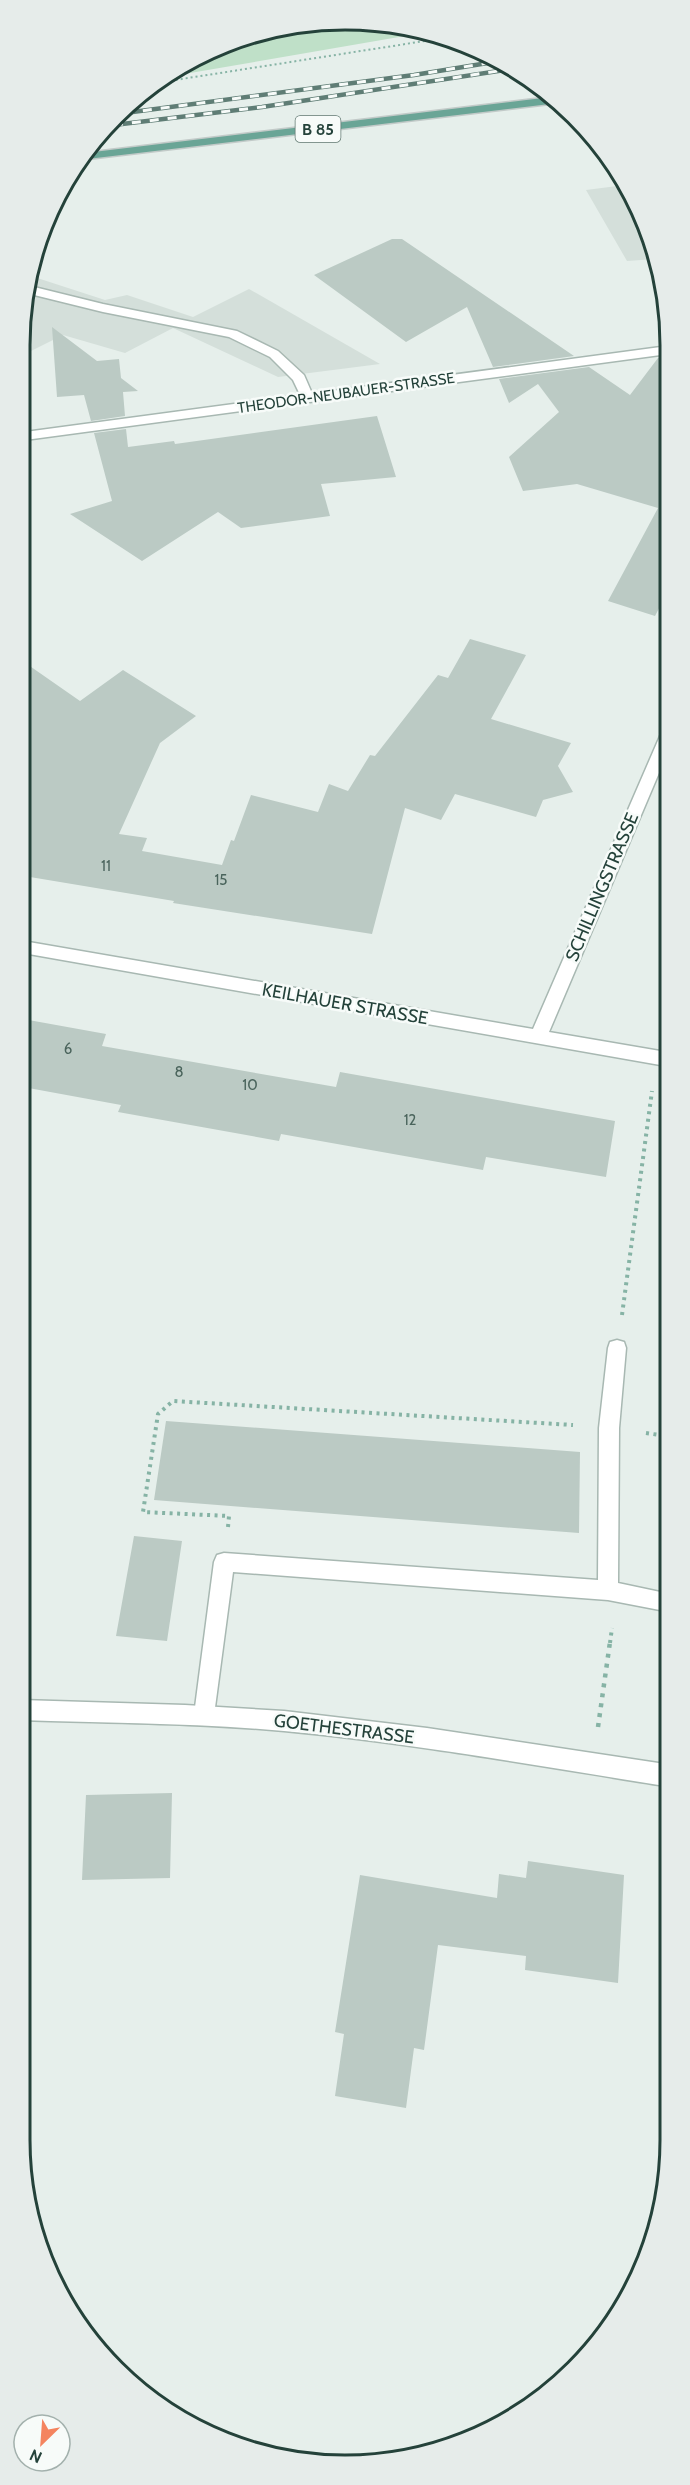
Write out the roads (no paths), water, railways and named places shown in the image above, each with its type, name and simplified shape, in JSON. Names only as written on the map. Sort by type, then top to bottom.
[{"type":"main road","name":"B 85","points":[[93,156],[545,101]]},
{"type":"street","points":[[35,291],[103,308],[233,334],[274,354],[298,378],[308,398]]},
{"type":"street","name":"THEODOR-NEUBAUER-STRASSE","points":[[30,435],[660,351]]},
{"type":"street","name":"SCHILLINGSTRASSE","points":[[538,1038],[660,752]]},
{"type":"street","name":"KEILHAUER STRASSE","points":[[30,948],[660,1058]]},
{"type":"street","points":[[613,1591],[609,1428],[617,1348]]},
{"type":"street","points":[[204,1715],[224,1562],[613,1591],[660,1601]]},
{"type":"street","name":"GOETHESTRASSE","points":[[30,1710],[204,1715],[309,1724],[509,1749],[660,1774]]},
{"type":"railway","points":[[133,112],[486,63]]},
{"type":"railway","points":[[120,124],[262,107],[500,71]]}]
